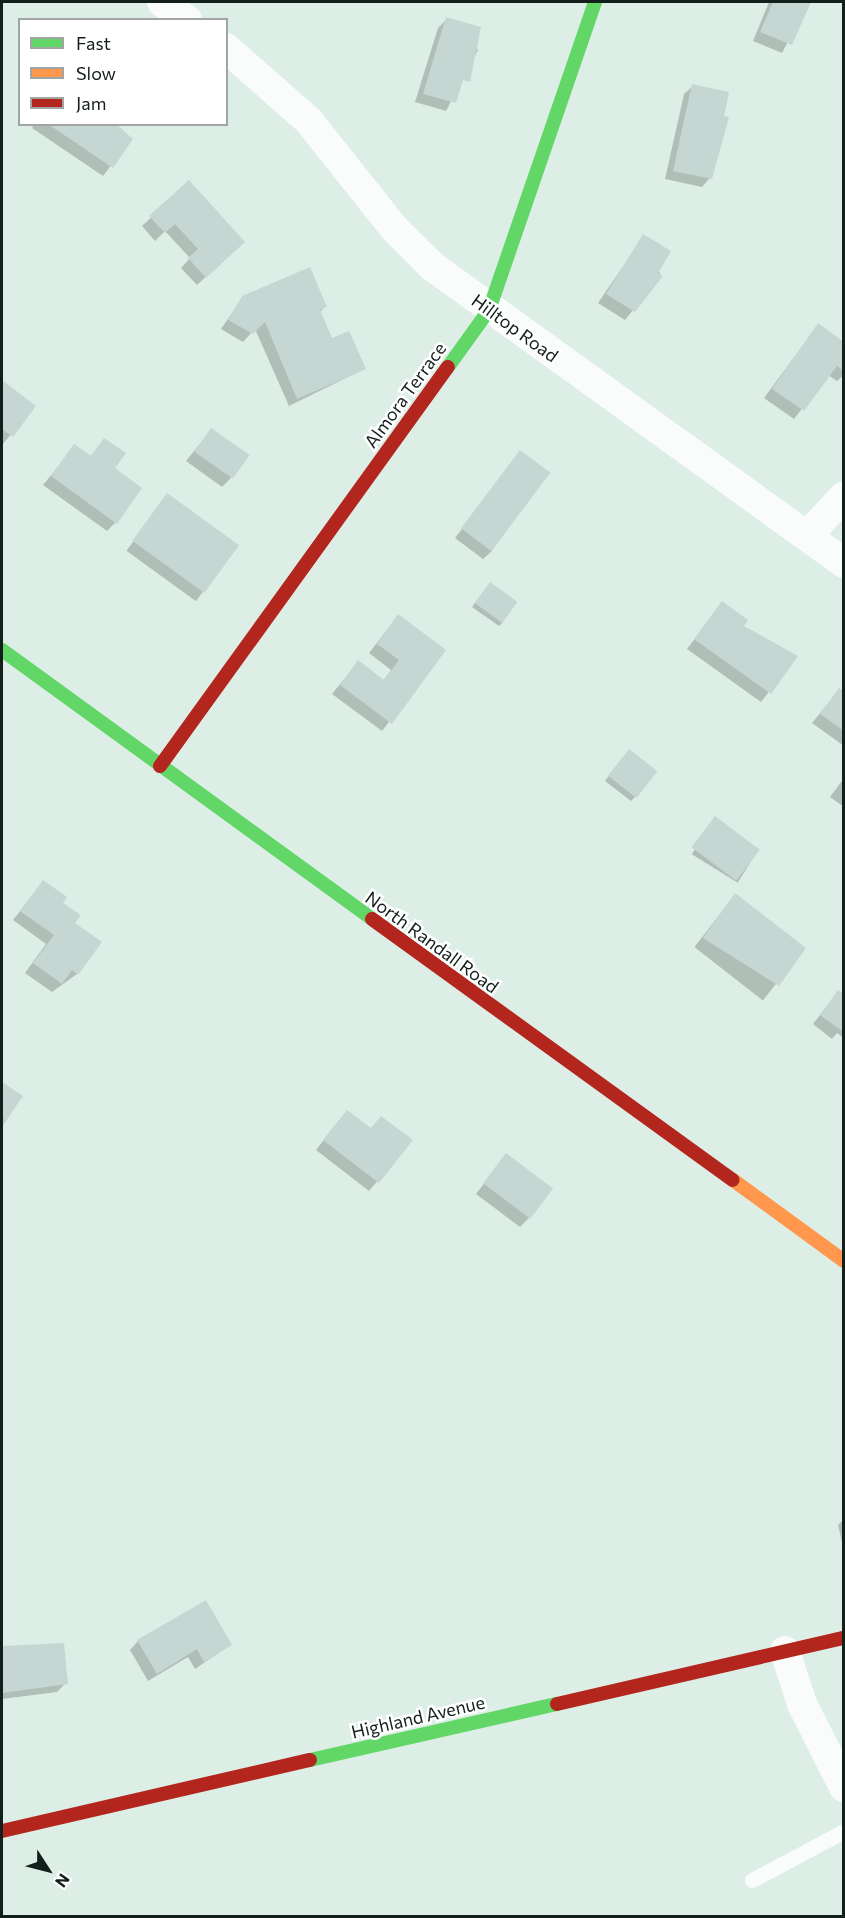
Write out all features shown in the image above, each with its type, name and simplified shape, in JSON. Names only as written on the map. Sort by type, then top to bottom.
[{"type":"main road","name":"Almora Terrace","points":[[160,766],[489,310],[595,2]]},
{"type":"main road","name":"North Randall Road","points":[[2,650],[843,1262]]},
{"type":"main road","name":"Highland Avenue","points":[[2,1831],[843,1638]]},
{"type":"street","points":[[162,2],[184,18]]},
{"type":"street","name":"Hilltop Road","points":[[228,50],[308,120],[410,244],[489,310],[843,563]]},
{"type":"street","points":[[807,536],[843,496]]},
{"type":"street","points":[[785,1651],[802,1704],[843,1787]]},
{"type":"lane","points":[[752,1880],[843,1831]]},
{"type":"building","points":[[773,2],[811,2],[792,45],[760,32]]},
{"type":"building","points":[[446,17],[481,27],[470,82],[463,80],[456,103],[423,94]]},
{"type":"building","points":[[692,84],[729,92],[724,116],[729,117],[712,179],[673,171]]},
{"type":"building","points":[[51,126],[118,126],[133,139],[113,168]]},
{"type":"building","points":[[189,180],[245,242],[206,278],[188,258],[198,249],[175,224],[165,233],[149,216]]},
{"type":"building","points":[[643,234],[671,251],[658,273],[663,276],[635,312],[606,294]]},
{"type":"building","points":[[310,267],[327,307],[320,310],[332,338],[349,331],[366,369],[297,399],[265,322],[253,334],[228,320],[242,296]]},
{"type":"building","points":[[818,323],[844,342],[844,371],[837,366],[804,411],[772,389]]},
{"type":"building","points":[[2,380],[36,406],[13,437],[2,429]]},
{"type":"building","points":[[211,428],[250,455],[233,479],[194,452]]},
{"type":"building","points":[[104,438],[126,453],[115,468],[142,488],[117,524],[51,476],[74,444],[91,456]]},
{"type":"building","points":[[520,450],[550,473],[491,551],[461,528]]},
{"type":"building","points":[[167,493],[239,545],[204,593],[132,541]]},
{"type":"building","points":[[490,582],[518,602],[502,623],[475,603]]},
{"type":"building","points":[[722,601],[748,620],[744,626],[798,656],[771,694],[694,639]]},
{"type":"building","points":[[398,614],[446,650],[392,724],[340,685],[358,660],[384,680],[399,660],[377,644]]},
{"type":"building","points":[[839,688],[844,691],[844,731],[820,714]]},
{"type":"building","points":[[629,749],[657,771],[636,798],[608,776]]},
{"type":"building","points":[[715,816],[760,850],[736,881],[692,847]]},
{"type":"building","points":[[43,880],[67,897],[63,903],[81,915],[75,923],[102,942],[78,975],[72,970],[62,984],[33,963],[54,935],[20,911]]},
{"type":"building","points":[[735,893],[806,948],[779,986],[703,938]]},
{"type":"building","points":[[838,990],[844,994],[842,1031],[820,1015]]},
{"type":"building","points":[[2,1082],[23,1096],[2,1127]]},
{"type":"building","points":[[347,1110],[371,1128],[381,1116],[413,1140],[379,1183],[323,1140]]},
{"type":"building","points":[[506,1153],[553,1189],[530,1219],[483,1183]]},
{"type":"building","points":[[206,1600],[232,1645],[204,1662],[197,1649],[157,1674],[137,1640]]},
{"type":"building","points":[[64,1643],[68,1684],[2,1693],[2,1646]]},
{"type":"traffic: fast","points":[[448,367],[489,310],[595,2]]},
{"type":"traffic: fast","points":[[2,650],[372,919]]},
{"type":"traffic: fast","points":[[310,1760],[557,1704]]},
{"type":"traffic: slow","points":[[733,1180],[844,1261]]},
{"type":"traffic: jam","points":[[160,766],[448,367]]},
{"type":"traffic: jam","points":[[372,919],[733,1180]]},
{"type":"traffic: jam","points":[[557,1704],[844,1638]]},
{"type":"traffic: jam","points":[[2,1831],[310,1760]]}]
